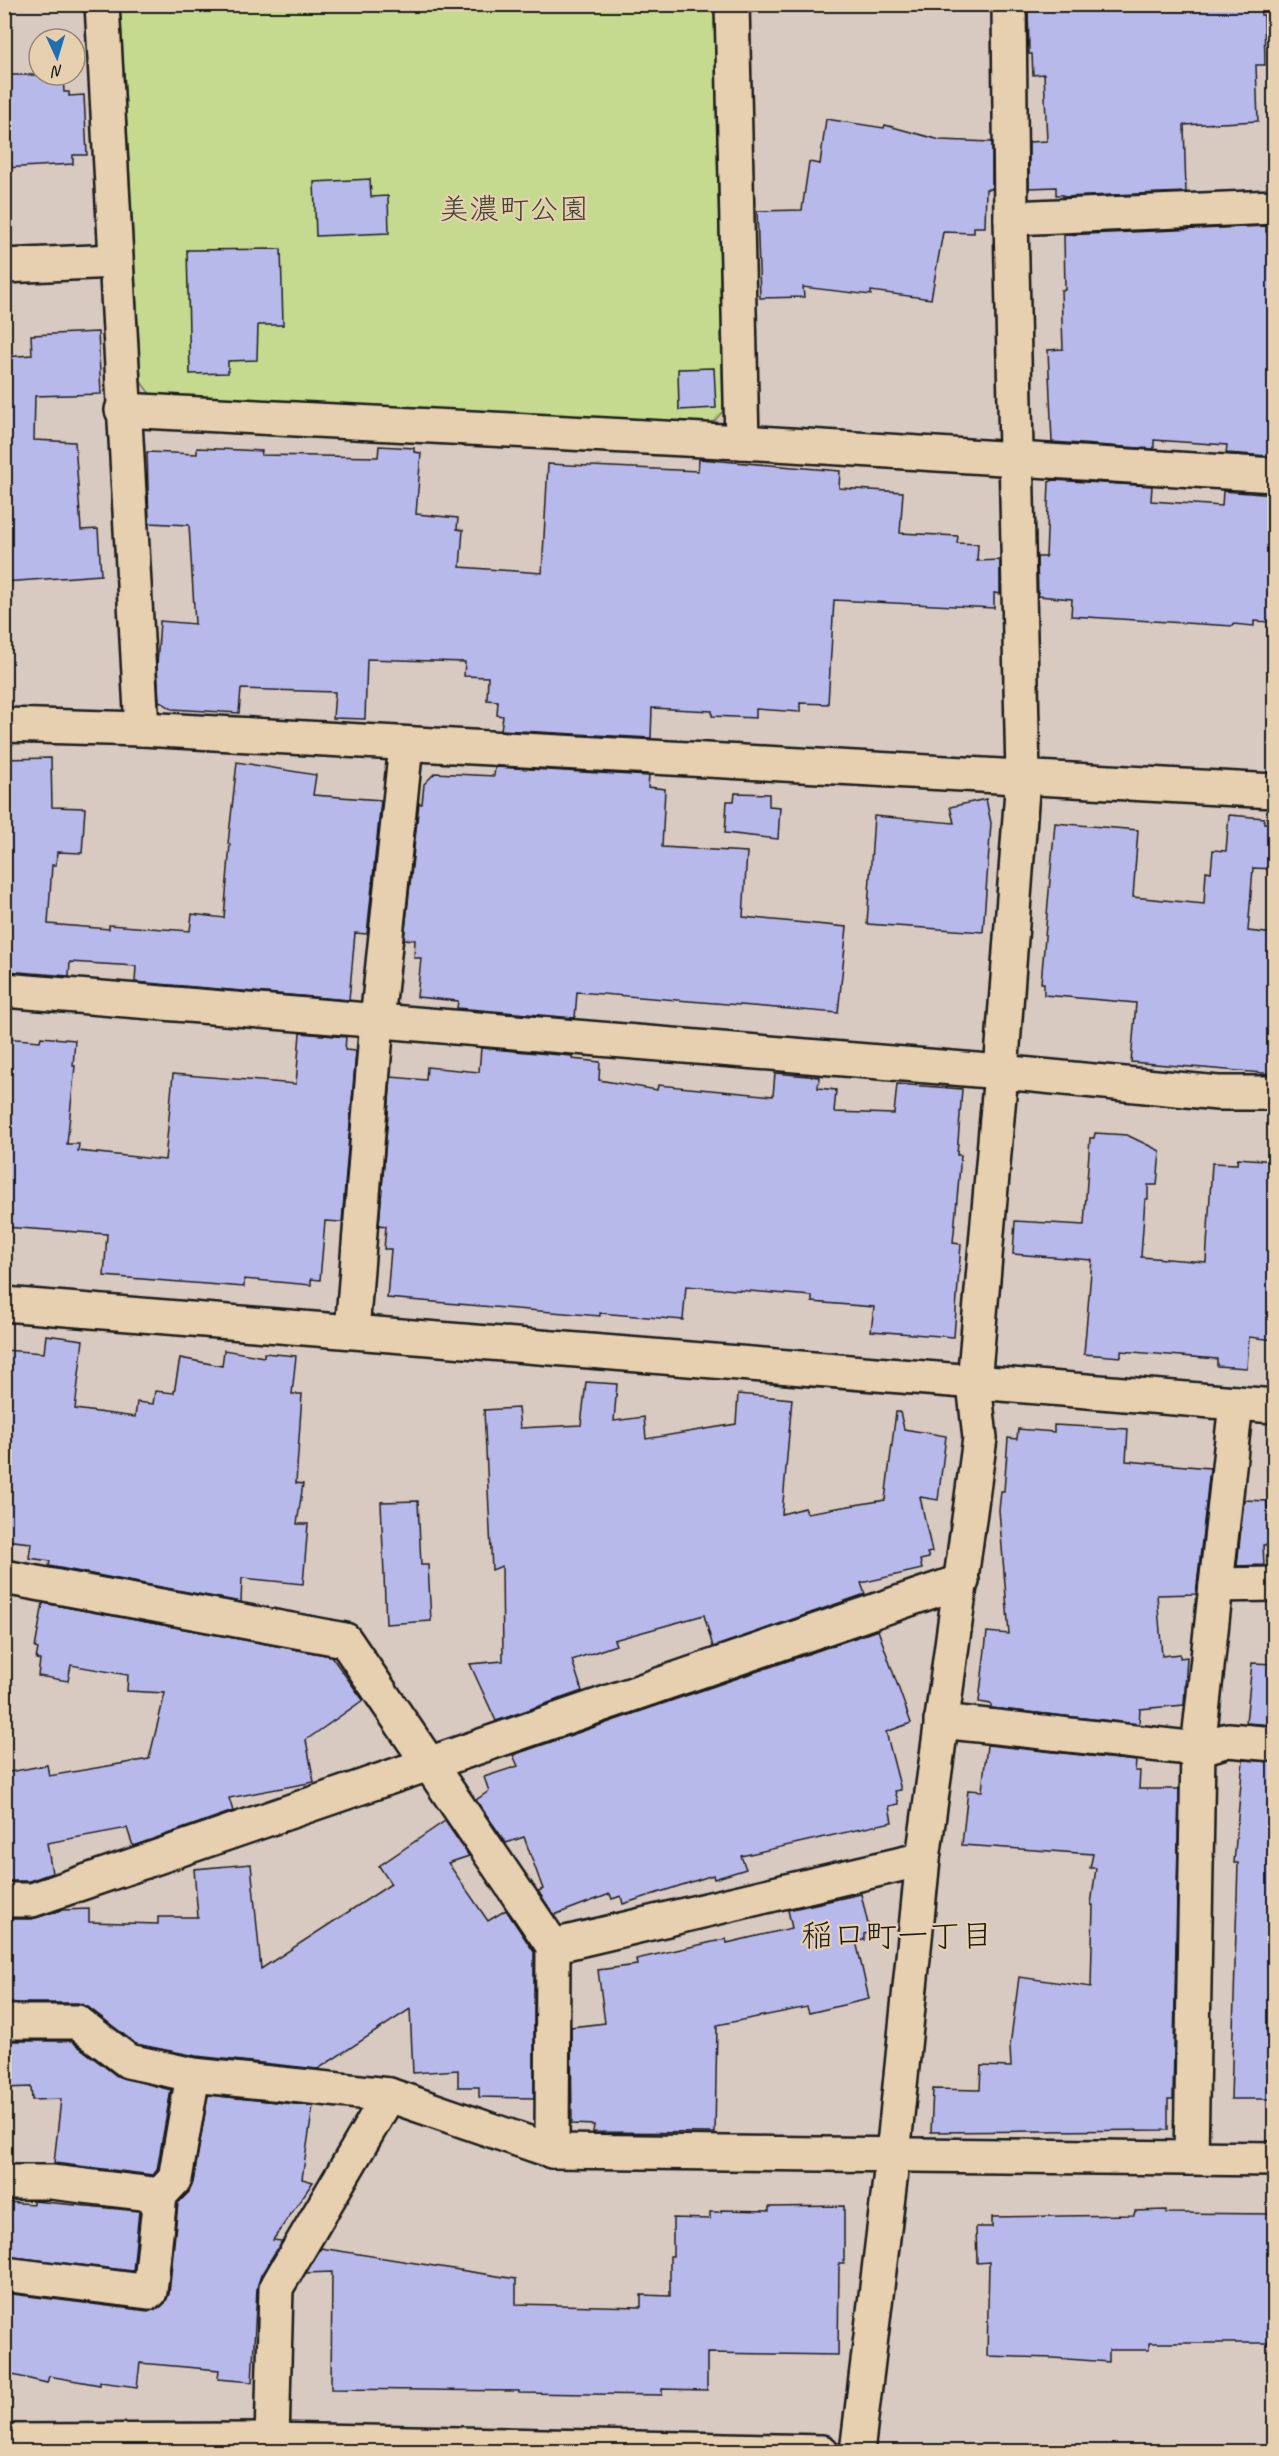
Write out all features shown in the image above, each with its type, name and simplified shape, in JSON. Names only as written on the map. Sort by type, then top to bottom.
[{"type":"street","points":[[102,4],[122,410],[142,729]]},
{"type":"street","points":[[732,4],[742,442]]},
{"type":"street","points":[[856,2451],[893,2155],[923,1858],[980,1438],[974,1383],[1002,1072],[1023,777],[1011,218],[1009,4]]},
{"type":"street","points":[[1011,218],[1275,207]]},
{"type":"street","points":[[4,266],[115,261]]},
{"type":"street","points":[[122,410],[742,442],[1275,475]]},
{"type":"street","points":[[4,725],[142,729],[1275,791]]},
{"type":"street","points":[[352,1331],[377,1021],[406,745]]},
{"type":"street","points":[[4,990],[1002,1072],[1218,1093],[1275,1093]]},
{"type":"street","points":[[4,1304],[1275,1406]]},
{"type":"street","points":[[1191,2158],[1198,1749],[1236,1403]]},
{"type":"street","points":[[4,1577],[345,1640],[553,1946],[552,2151]]},
{"type":"street","points":[[4,1900],[32,1900],[962,1581]]},
{"type":"street","points":[[1216,1585],[1275,1584]]},
{"type":"street","points":[[941,1720],[1198,1749],[1228,1740],[1275,1744]]},
{"type":"street","points":[[553,1946],[923,1858]]},
{"type":"street","points":[[4,2022],[78,2022],[128,2061],[193,2075],[389,2095],[552,2151],[1275,2159]]},
{"type":"street","points":[[4,2274],[150,2292],[160,2195],[174,2179],[193,2075]]},
{"type":"street","points":[[272,2440],[276,2288],[389,2095]]},
{"type":"street","points":[[4,2182],[51,2182],[160,2195]]},
{"type":"street","points":[[4,2441],[272,2440],[822,2451]]},
{"type":"green space","name":"美濃町公園","points":[[120,5],[714,5],[723,411],[712,424],[150,394],[141,382]]},
{"type":"building","points":[[1028,4],[1260,5],[1261,15],[1264,15],[1265,65],[1256,65],[1258,121],[1184,125],[1186,192],[1063,197],[1063,195],[1056,195],[1056,187],[1029,188],[1029,142],[1047,141],[1044,74],[1033,75],[1032,54],[1029,54]]},
{"type":"building","points":[[4,75],[27,75],[27,87],[64,87],[64,92],[69,92],[69,96],[84,95],[87,155],[73,155],[73,164],[4,168]]},
{"type":"building","points":[[826,119],[884,128],[885,125],[940,140],[992,142],[992,189],[986,189],[985,227],[974,227],[974,233],[943,232],[931,299],[871,291],[871,295],[803,287],[804,297],[760,298],[757,211],[802,210],[809,162],[820,164]]},
{"type":"building","points":[[370,179],[371,197],[388,196],[389,233],[316,236],[314,182]]},
{"type":"building","points":[[1266,226],[1266,232],[1275,231],[1275,380],[1269,456],[1226,453],[1227,445],[1154,440],[1154,449],[1052,442],[1048,350],[1063,349],[1061,290],[1065,290],[1064,235]]},
{"type":"building","points":[[281,249],[283,325],[258,325],[257,360],[228,361],[228,373],[190,374],[187,250]]},
{"type":"building","points":[[98,332],[101,394],[35,396],[34,440],[75,442],[81,530],[98,529],[101,575],[4,582],[4,357],[32,355],[31,335]]},
{"type":"building","points":[[714,368],[716,408],[679,410],[678,369]]},
{"type":"building","points":[[379,446],[414,448],[414,452],[421,453],[416,514],[458,518],[457,529],[463,530],[460,567],[542,573],[548,464],[698,471],[699,459],[840,471],[839,488],[903,492],[900,533],[958,536],[957,543],[978,544],[977,561],[1000,560],[1000,594],[994,593],[994,608],[834,600],[828,704],[800,703],[800,712],[756,709],[756,718],[712,716],[712,711],[652,708],[651,738],[501,730],[503,716],[497,715],[498,701],[487,700],[488,677],[464,676],[465,662],[367,659],[365,719],[333,718],[335,692],[241,689],[239,713],[172,709],[159,701],[157,665],[160,621],[195,624],[189,525],[149,523],[147,452],[197,454],[197,448],[262,451],[261,455],[378,457]]},
{"type":"building","points":[[1053,480],[1152,486],[1151,501],[1222,506],[1223,491],[1275,495],[1275,562],[1270,622],[1254,621],[1254,626],[1233,624],[1233,626],[1071,616],[1072,599],[1038,596],[1037,557],[1046,557],[1049,482]]},
{"type":"building","points":[[51,758],[52,807],[85,808],[82,853],[57,852],[56,865],[52,865],[48,924],[109,929],[109,925],[190,931],[192,914],[224,918],[230,844],[228,844],[237,762],[316,775],[313,795],[381,800],[367,934],[355,933],[349,1000],[135,982],[136,966],[70,962],[69,976],[6,971],[11,907],[4,906],[4,759]]},
{"type":"building","points":[[495,767],[649,776],[648,787],[665,789],[662,847],[747,852],[743,917],[847,927],[838,1013],[577,992],[575,1018],[457,1008],[458,1001],[417,997],[421,958],[414,958],[415,940],[404,939],[419,803],[422,804],[424,784],[435,773],[494,776]]},
{"type":"building","points":[[735,793],[769,794],[769,806],[780,807],[778,839],[725,833],[727,801],[734,801]]},
{"type":"building","points":[[986,799],[991,823],[983,932],[867,924],[874,816],[954,823],[950,807]]},
{"type":"building","points":[[1229,815],[1264,818],[1264,823],[1275,824],[1275,869],[1253,868],[1248,931],[1275,934],[1275,1074],[1131,1062],[1136,1003],[1044,995],[1044,983],[1041,983],[1055,823],[1138,830],[1133,897],[1204,904],[1206,871],[1211,872],[1213,850],[1226,851]]},
{"type":"building","points":[[300,1033],[346,1037],[345,1050],[356,1051],[342,1222],[325,1221],[320,1280],[311,1279],[311,1285],[244,1279],[244,1287],[104,1276],[107,1234],[4,1227],[4,1038],[40,1041],[41,1037],[75,1040],[73,1066],[75,1066],[67,1144],[79,1144],[78,1151],[165,1160],[173,1074],[296,1084]]},
{"type":"building","points":[[481,1048],[572,1056],[572,1059],[600,1062],[599,1080],[657,1090],[658,1085],[773,1096],[775,1073],[819,1077],[818,1088],[836,1090],[834,1112],[894,1114],[897,1084],[962,1089],[957,1155],[961,1155],[953,1243],[961,1244],[954,1337],[871,1331],[874,1307],[812,1302],[812,1296],[686,1286],[683,1320],[600,1313],[600,1316],[387,1298],[391,1249],[384,1249],[386,1226],[379,1225],[391,1077],[426,1080],[427,1067],[479,1072]]},
{"type":"building","points":[[1095,1133],[1127,1135],[1160,1151],[1157,1185],[1148,1185],[1148,1199],[1145,1199],[1141,1257],[1206,1262],[1212,1163],[1237,1164],[1238,1158],[1275,1161],[1275,1340],[1249,1337],[1247,1368],[1217,1366],[1217,1359],[1121,1351],[1121,1357],[1084,1354],[1092,1260],[1013,1254],[1015,1221],[1084,1225],[1090,1138],[1094,1138]]},
{"type":"building","points":[[46,1335],[83,1340],[75,1409],[135,1417],[137,1402],[153,1404],[155,1391],[174,1393],[180,1358],[222,1366],[224,1350],[264,1357],[264,1353],[296,1356],[292,1394],[302,1394],[296,1483],[303,1484],[297,1524],[308,1524],[303,1584],[242,1578],[241,1602],[49,1566],[50,1561],[29,1558],[31,1543],[4,1540],[4,1350],[44,1353]]},
{"type":"building","points":[[586,1382],[617,1384],[614,1421],[644,1417],[646,1439],[736,1424],[738,1394],[792,1399],[782,1514],[805,1508],[807,1513],[885,1500],[896,1412],[900,1412],[904,1429],[946,1436],[938,1500],[920,1497],[932,1552],[927,1553],[929,1558],[920,1560],[922,1569],[861,1583],[865,1594],[713,1647],[704,1615],[614,1640],[616,1645],[572,1660],[582,1691],[496,1721],[470,1664],[503,1661],[502,1566],[492,1570],[484,1410],[518,1408],[520,1428],[581,1425]]},
{"type":"building","points":[[1054,1425],[1128,1429],[1126,1461],[1210,1468],[1196,1594],[1157,1595],[1162,1656],[1180,1654],[1180,1658],[1187,1657],[1184,1705],[1140,1709],[1139,1724],[991,1708],[991,1704],[979,1702],[987,1632],[1009,1634],[999,1510],[1001,1491],[1004,1491],[1008,1438],[1017,1439],[1018,1429],[1054,1432]]},
{"type":"building","points":[[1244,1500],[1267,1501],[1267,1508],[1275,1508],[1275,1545],[1263,1545],[1264,1565],[1237,1566]]},
{"type":"building","points":[[418,1501],[421,1565],[428,1565],[431,1621],[386,1624],[381,1502]]},
{"type":"building","points":[[43,1603],[331,1656],[363,1700],[306,1740],[314,1782],[229,1798],[233,1811],[133,1846],[127,1828],[47,1843],[52,1873],[29,1881],[4,1881],[4,1773],[47,1765],[49,1776],[149,1759],[165,1693],[127,1691],[128,1675],[71,1665],[68,1681],[38,1676],[40,1660],[36,1659],[38,1649],[35,1648]]},
{"type":"building","points":[[878,1630],[911,1723],[886,1732],[901,1790],[895,1791],[899,1804],[889,1806],[892,1822],[741,1856],[746,1869],[714,1879],[713,1875],[623,1904],[621,1896],[612,1899],[610,1894],[554,1915],[538,1891],[543,1889],[524,1837],[506,1843],[476,1800],[489,1791],[484,1777],[518,1766],[513,1755]]},
{"type":"building","points":[[1252,1663],[1275,1664],[1275,1725],[1246,1723]]},
{"type":"building","points":[[987,1745],[1136,1761],[1135,1771],[1140,1771],[1139,1789],[1179,1789],[1173,2099],[1168,2099],[1168,2130],[931,2132],[933,2089],[980,2090],[981,2066],[1011,2067],[1010,2046],[1019,1977],[1091,1987],[1093,1905],[1091,1905],[1096,1868],[1090,1868],[1093,1854],[962,1845],[968,1790],[982,1791]]},
{"type":"building","points":[[1243,1760],[1275,1762],[1275,1990],[1271,1990],[1271,2099],[1231,2099],[1238,1863],[1234,1863]]},
{"type":"building","points":[[445,1821],[469,1856],[448,1863],[488,1921],[506,1910],[534,1952],[534,2098],[479,2097],[479,2087],[458,2087],[458,2070],[413,2073],[410,2009],[318,2069],[196,2056],[136,2044],[88,2007],[78,2003],[4,2003],[4,1919],[32,1919],[62,1910],[89,1909],[89,1922],[158,1924],[158,1917],[198,1917],[194,1869],[251,1864],[261,1969],[391,1884],[379,1866]]},
{"type":"building","points":[[861,1894],[870,1933],[864,1934],[864,1940],[856,1941],[869,1999],[809,2013],[807,2007],[717,2025],[715,2133],[593,2132],[594,2125],[572,2124],[571,2027],[605,2023],[598,1970],[637,1965],[636,1959],[726,1939],[727,1943],[792,1928],[788,1910]]},
{"type":"building","points":[[4,2041],[71,2041],[117,2076],[171,2090],[157,2170],[153,2175],[54,2163],[61,2099],[32,2100],[31,2087],[4,2088]]},
{"type":"building","points":[[208,2095],[313,2106],[302,2179],[313,2182],[273,2240],[282,2241],[261,2275],[257,2288],[252,2382],[218,2379],[219,2370],[140,2363],[137,2387],[100,2382],[100,2385],[49,2376],[47,2383],[4,2373],[4,2293],[148,2311],[158,2309],[165,2303],[169,2294],[178,2203],[189,2192],[193,2182]]},
{"type":"building","points":[[33,2201],[139,2211],[133,2271],[4,2256],[8,2202],[33,2204]]},
{"type":"building","points":[[844,2206],[844,2264],[839,2264],[838,2355],[707,2353],[707,2390],[662,2389],[662,2395],[331,2389],[332,2272],[306,2273],[321,2248],[516,2279],[516,2304],[641,2307],[641,2295],[670,2296],[673,2218],[710,2219],[710,2212],[721,2212],[721,2210],[769,2211],[769,2207]]},
{"type":"building","points":[[1166,2210],[1167,2213],[1275,2214],[1275,2343],[1149,2343],[1149,2350],[1109,2350],[1109,2362],[987,2356],[989,2262],[977,2263],[976,2227],[992,2227],[992,2217],[1134,2215],[1135,2211]]},
{"type":"district","name":"稲口町一丁目","points":[[897,1935]]}]
